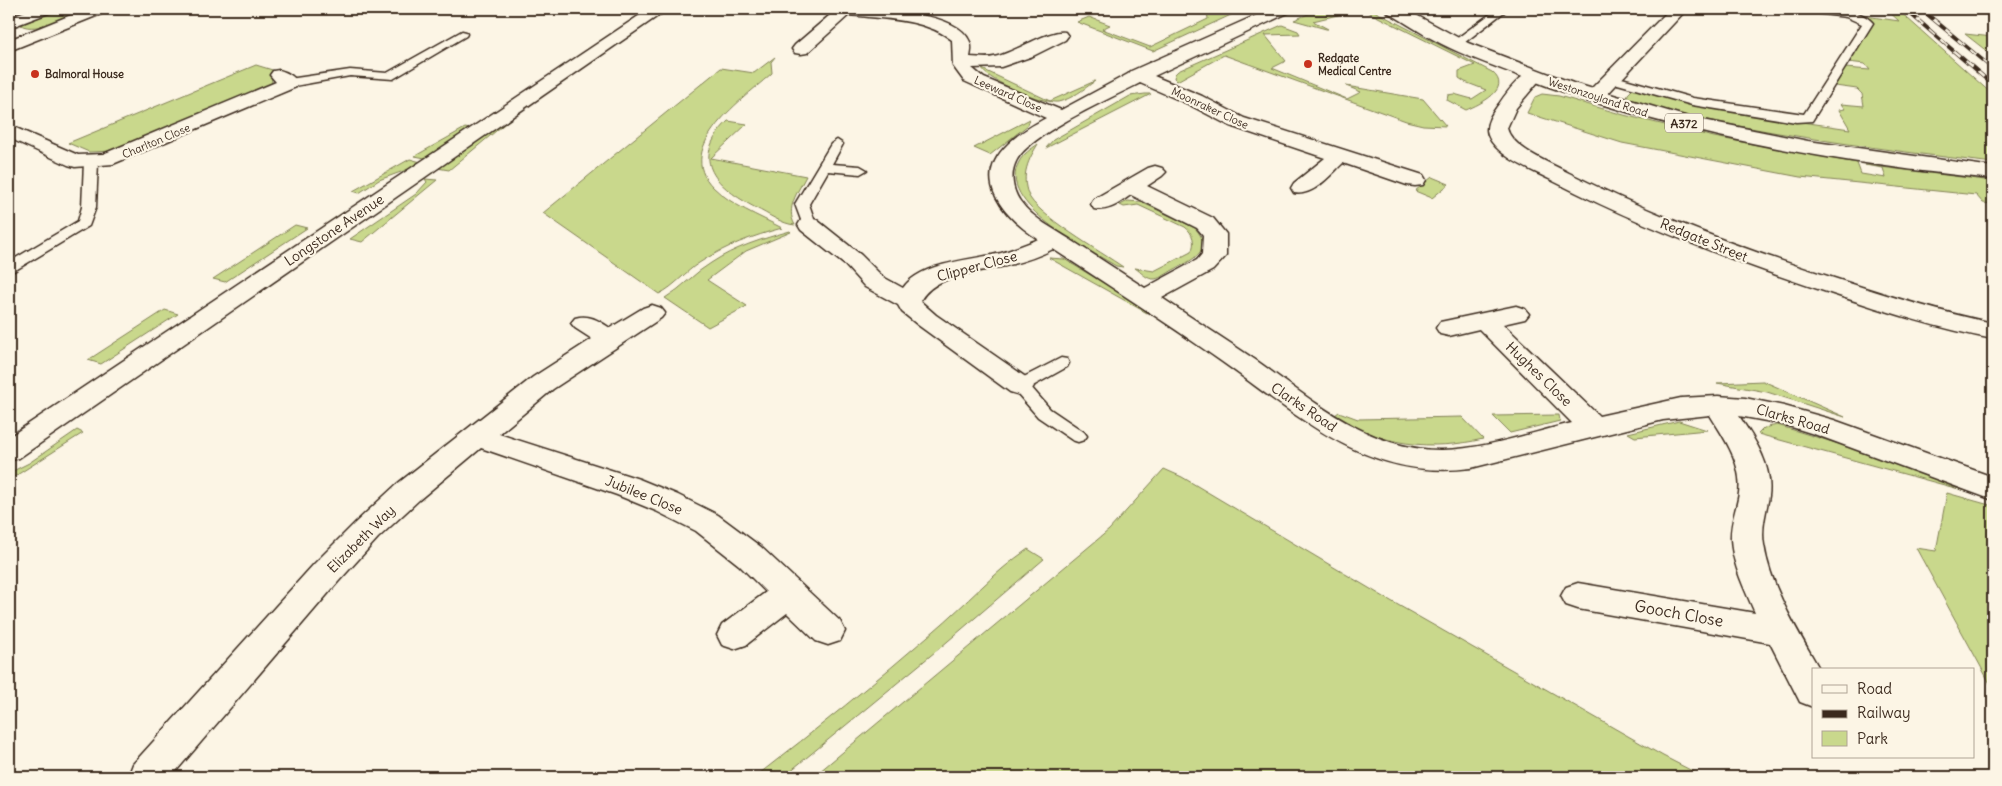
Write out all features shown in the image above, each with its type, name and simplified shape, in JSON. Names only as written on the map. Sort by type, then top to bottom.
[{"type":"street","points":[[9,23],[45,9]]},
{"type":"street","points":[[9,46],[100,9]]},
{"type":"street","name":"Longstone Avenue","points":[[9,451],[660,9]]},
{"type":"street","name":"Clarks Road","points":[[1284,9],[1137,75],[1062,117],[1018,146],[1010,155],[1002,171],[1002,181],[1006,196],[1016,211],[1023,218],[1228,354],[1328,426],[1360,443],[1390,452],[1414,458],[1440,461],[1478,458],[1593,427],[1679,407],[1748,406],[1779,413],[1895,451],[1993,489]]},
{"type":"street","name":"Westonzoyland Road","points":[[1393,9],[1456,44],[1534,76],[1657,116],[1750,137],[1833,152],[1993,173]]},
{"type":"street","points":[[1594,97],[1679,9]]},
{"type":"street","name":"Leeward Close","points":[[801,49],[846,10],[919,20],[948,29],[959,37],[962,42],[961,62],[968,76],[1062,117]]},
{"type":"street","points":[[9,33],[31,37]]},
{"type":"street","name":"Leeward Close","points":[[961,62],[995,63],[1027,52],[1059,36]]},
{"type":"street","name":"Moonraker Close","points":[[1137,75],[1195,100],[1237,122],[1415,180]]},
{"type":"street","name":"Redgate Street","points":[[1534,76],[1509,103],[1500,118],[1497,130],[1507,146],[1534,162],[1643,216],[1778,269],[1901,308],[1993,331]]},
{"type":"street","name":"Charlton Close","points":[[9,131],[75,161],[91,162],[116,158],[284,79]]},
{"type":"street","points":[[1302,188],[1340,155]]},
{"type":"street","points":[[1102,204],[1155,172]]},
{"type":"street","points":[[1131,187],[1205,223],[1215,234],[1214,256],[1205,265],[1144,298]]},
{"type":"street","points":[[809,225],[853,260],[874,282],[908,302],[927,320],[1020,386]]},
{"type":"street","name":"Clipper Close","points":[[908,302],[914,289],[931,278],[1026,253],[1056,240]]},
{"type":"street","name":"Elizabeth Way","points":[[147,777],[326,573],[367,530],[408,492],[543,383],[597,331],[652,313]]},
{"type":"street","points":[[1449,328],[1516,314]]},
{"type":"street","name":"Hughes Close","points":[[1485,321],[1593,427]]},
{"type":"street","points":[[1718,405],[1746,456],[1754,477],[1752,498],[1746,523],[1747,547],[1780,631],[1812,689]]},
{"type":"street","name":"Jubilee Close","points":[[478,437],[628,487],[691,514],[727,537],[750,556],[787,594],[828,631]]},
{"type":"street","points":[[734,635],[787,594]]},
{"type":"street","name":"Gooch Close","points":[[1578,596],[1780,631]]},
{"type":"lane","points":[[1456,44],[1503,9]]},
{"type":"lane","points":[[1611,79],[1692,101],[1796,118],[1808,118],[1868,23],[1861,18],[1806,9]]},
{"type":"lane","points":[[284,79],[350,73],[389,77],[462,34]]},
{"type":"lane","points":[[809,225],[802,204],[837,144]]},
{"type":"lane","points":[[9,268],[84,223],[89,206],[91,162]]},
{"type":"lane","points":[[825,167],[860,170]]},
{"type":"lane","points":[[1061,363],[1020,386],[1044,414],[1078,436]]},
{"type":"green space","points":[[58,9],[86,9],[44,25],[27,27],[21,25]]},
{"type":"green space","points":[[1211,9],[1226,9],[1232,11],[1233,14],[1153,51],[1077,22],[1089,17],[1110,25],[1102,29],[1150,47],[1208,19],[1207,11]]},
{"type":"green space","points":[[1320,9],[1362,9],[1313,21],[1328,29],[1294,20]]},
{"type":"green space","points":[[1362,9],[1370,9],[1492,72],[1499,84],[1497,90],[1486,100],[1466,110],[1447,100],[1448,95],[1454,94],[1472,99],[1486,90],[1459,78],[1459,71],[1475,65]]},
{"type":"green space","points":[[1886,9],[1897,9],[1993,95],[1993,163],[1776,133],[1664,111],[1627,99],[1628,94],[1633,89],[1795,121],[1850,129],[1839,110],[1845,109],[1841,104],[1864,106],[1862,94],[1857,89],[1835,86],[1845,68],[1870,70],[1865,64],[1848,62],[1873,24],[1866,17],[1859,15],[1899,21]]},
{"type":"green space","points":[[1282,25],[1298,31],[1300,34],[1265,35],[1286,61],[1272,68],[1347,99],[1361,92],[1346,86],[1423,99],[1446,126],[1423,125],[1406,121],[1224,55],[1177,81],[1174,78],[1178,71]]},
{"type":"green space","points":[[1965,34],[1993,37],[1993,56]]},
{"type":"green space","points":[[775,57],[771,62],[772,73],[717,124],[707,140],[701,156],[703,172],[713,187],[746,210],[782,228],[750,238],[719,251],[694,267],[659,294],[543,213],[721,68],[754,73]]},
{"type":"green space","points":[[256,65],[279,72],[271,75],[272,82],[269,86],[114,151],[89,152],[68,143]]},
{"type":"green space","points":[[982,69],[1050,101],[1095,81],[1068,99],[1051,102],[1029,96],[994,80]]},
{"type":"green space","points":[[1151,94],[1046,148],[1053,140],[1130,96]]},
{"type":"green space","points":[[1542,94],[1559,96],[1624,115],[1714,137],[1857,163],[1861,174],[1886,178],[1883,168],[1865,165],[1993,181],[1993,204],[1983,203],[1976,195],[1800,177],[1622,143],[1527,113],[1535,97]]},
{"type":"green space","points":[[514,116],[449,170],[437,168]]},
{"type":"green space","points":[[1030,119],[1028,125],[990,155],[974,148]]},
{"type":"green space","points":[[728,121],[747,124],[711,158],[806,176],[792,206],[792,219],[795,225],[780,221],[742,200],[719,182],[712,172],[709,161],[710,149],[716,135]]},
{"type":"green space","points":[[465,128],[470,129],[425,158],[415,156]]},
{"type":"green space","points":[[1038,144],[1031,156],[1025,174],[1028,194],[1033,202],[1056,222],[1123,267],[1116,266],[1067,237],[1032,209],[1020,194],[1015,178],[1019,162],[1025,154]]},
{"type":"green space","points":[[410,159],[421,162],[409,169],[379,180],[359,193],[353,191]]},
{"type":"green space","points":[[1432,177],[1449,184],[1432,198],[1415,191]]},
{"type":"green space","points":[[425,179],[437,180],[362,242],[350,239],[416,194],[427,182]]},
{"type":"green space","points":[[1128,201],[1141,202],[1195,228],[1201,236],[1202,249],[1193,259],[1160,278],[1152,279],[1144,275],[1135,268],[1154,271],[1191,252],[1193,238],[1185,227],[1138,205],[1124,207],[1120,205]]},
{"type":"green space","points":[[295,225],[307,228],[225,282],[213,279]]},
{"type":"green space","points":[[790,231],[746,251],[707,280],[747,306],[708,327],[665,298],[720,257],[749,244]]},
{"type":"green space","points":[[1049,258],[1064,259],[1150,311],[1147,313]]},
{"type":"green space","points":[[165,310],[178,314],[101,364],[88,360]]},
{"type":"green space","points":[[1763,381],[1845,417],[1767,392],[1717,383]]},
{"type":"green space","points":[[1339,412],[1358,419],[1462,417],[1483,439],[1445,445],[1406,443],[1369,434],[1335,415]]},
{"type":"green space","points":[[1559,415],[1560,421],[1510,433],[1493,416]]},
{"type":"green space","points":[[1679,421],[1707,430],[1635,437],[1628,433]]},
{"type":"green space","points":[[1777,425],[1862,451],[1977,494],[1758,434],[1764,428]]},
{"type":"green space","points":[[77,430],[83,433],[9,480],[9,473],[29,463]]},
{"type":"green space","points":[[1164,469],[1182,477],[1384,597],[1663,756],[1704,777],[813,777],[1109,530]]},
{"type":"green space","points":[[1947,493],[1993,506],[1993,689],[1916,548],[1936,551]]},
{"type":"green space","points":[[1028,549],[1044,559],[941,647],[783,777],[755,777],[890,668],[946,621],[1003,568]]},
{"type":"railway","points":[[1905,9],[1993,85]]},
{"type":"railway","points":[[1921,9],[1993,69]]},
{"type":"place","name":"Redgate Medical Centre","points":[[1308,64]]},
{"type":"place","name":"Balmoral House","points":[[35,74]]}]
